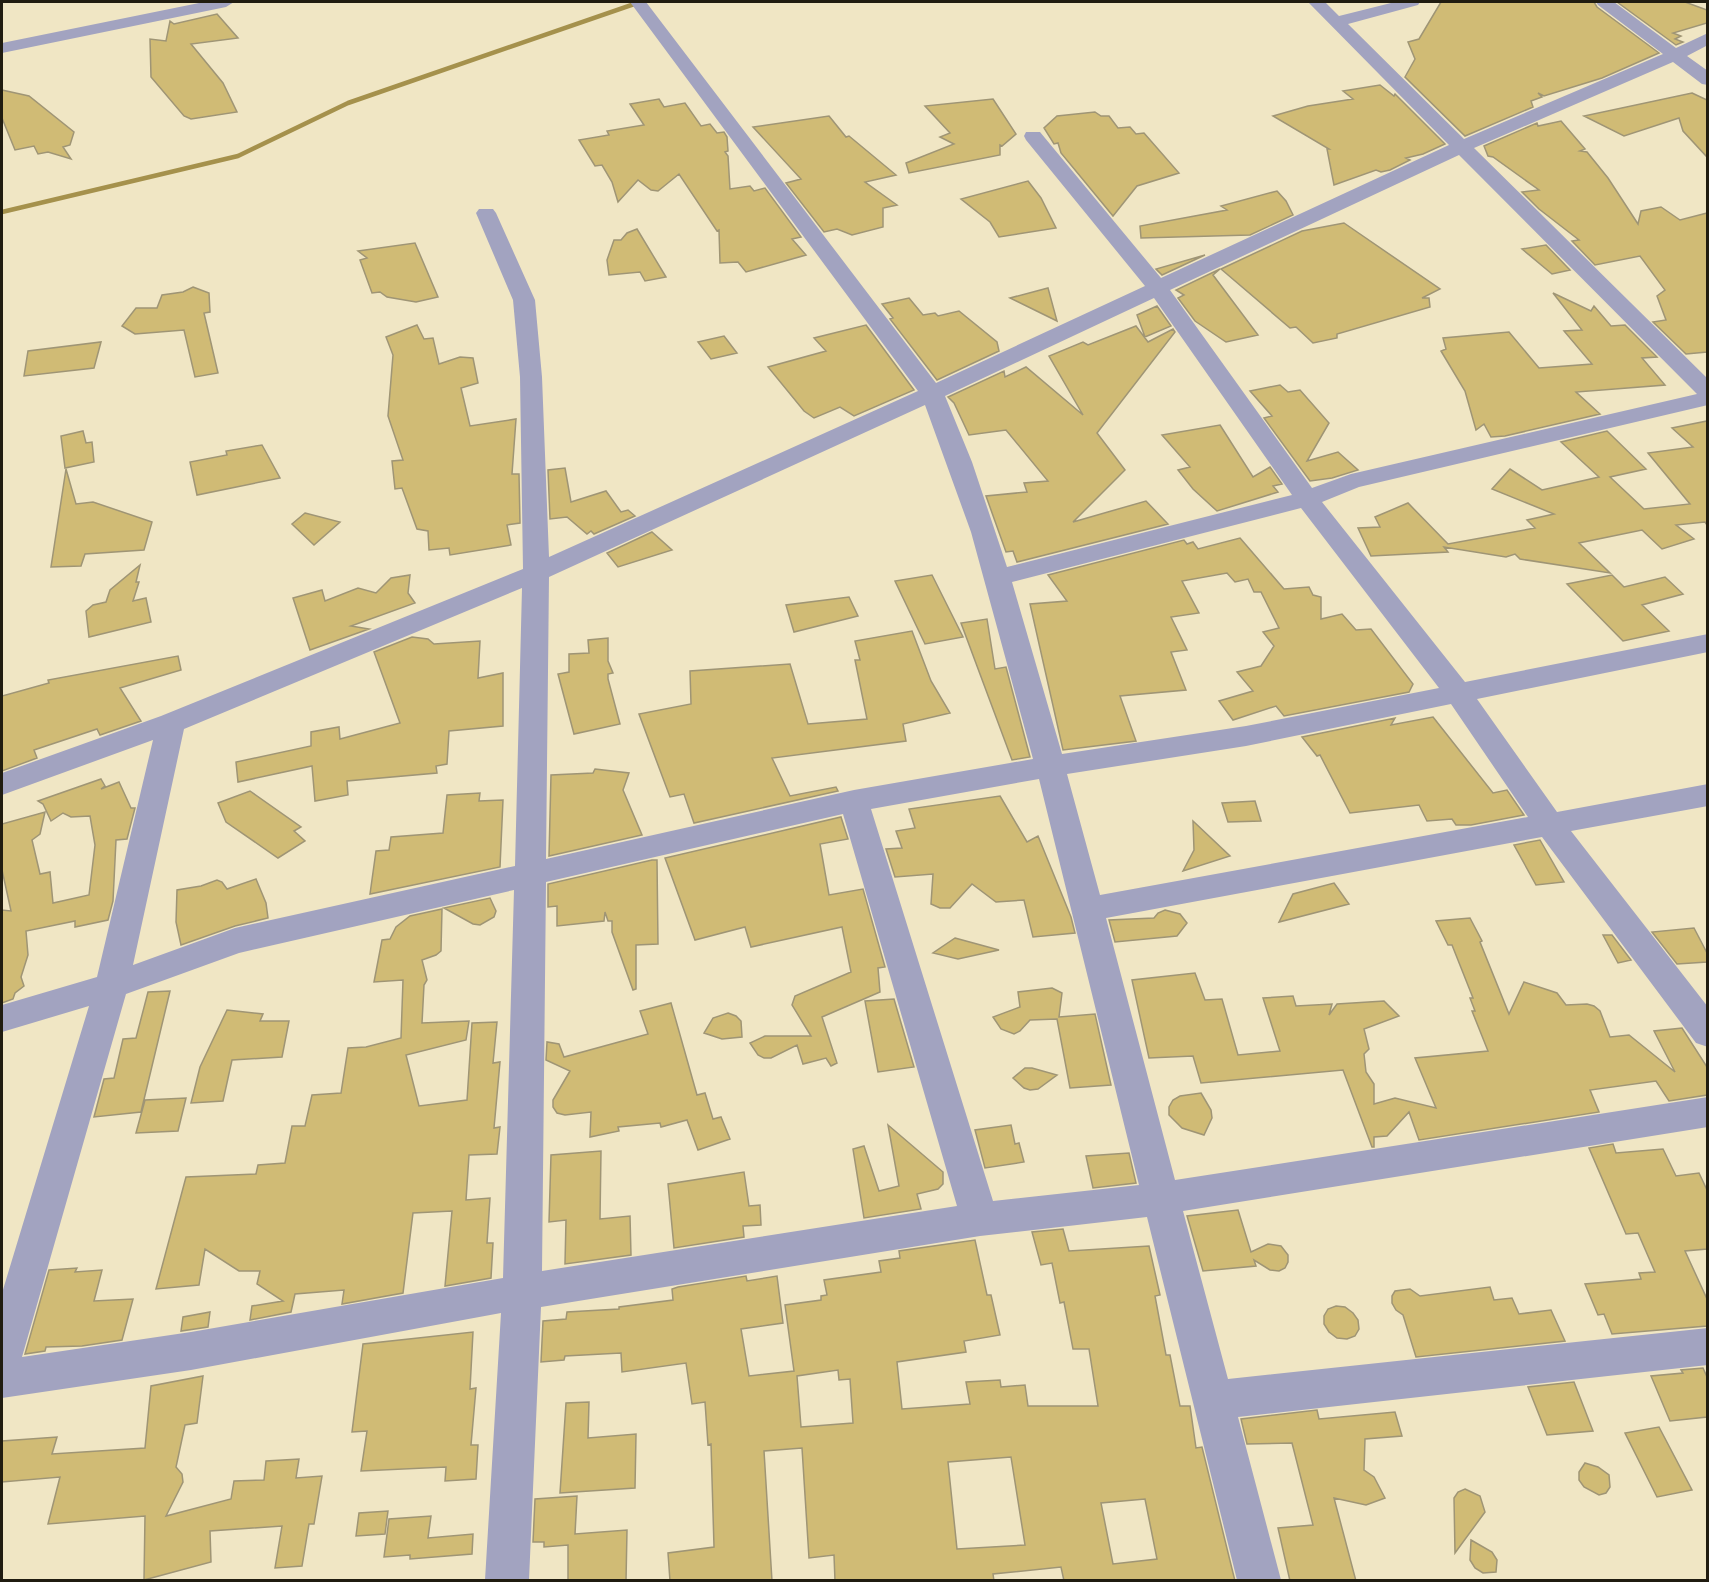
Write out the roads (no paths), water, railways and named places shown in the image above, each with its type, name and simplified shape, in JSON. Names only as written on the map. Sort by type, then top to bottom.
[{"type":"street","points":[[2,48],[226,2]]},
{"type":"street","points":[[638,2],[932,393],[952,438],[999,577],[1051,766],[1160,1198],[1215,1400],[1259,1581]]},
{"type":"street","points":[[1316,2],[1707,392]]},
{"type":"street","points":[[1336,22],[1412,2]]},
{"type":"street","points":[[1604,2],[1707,80]]},
{"type":"street","points":[[2,784],[171,723],[536,573],[932,393],[1460,147],[1675,55],[1707,38]]},
{"type":"street","points":[[1033,136],[1158,288],[1307,499],[1458,693],[1549,824],[1707,1033]]},
{"type":"street","points":[[486,213],[524,300],[531,377],[536,573],[522,1292],[507,1581]]},
{"type":"street","points":[[999,577],[1307,499],[1351,481],[1707,398]]},
{"type":"street","points":[[2,1018],[112,986],[235,940],[854,801],[1051,766],[1246,736],[1707,643]]},
{"type":"street","points":[[2,1357],[112,986],[171,723]]},
{"type":"street","points":[[1088,909],[1707,795]]},
{"type":"street","points":[[854,801],[980,1219]]},
{"type":"street","points":[[2,1379],[191,1351],[522,1292],[980,1219],[1160,1198],[1707,1112]]},
{"type":"street","points":[[1215,1400],[1707,1346]]},
{"type":"waterway","points":[[2,212],[238,156],[348,103],[640,2]]}]
